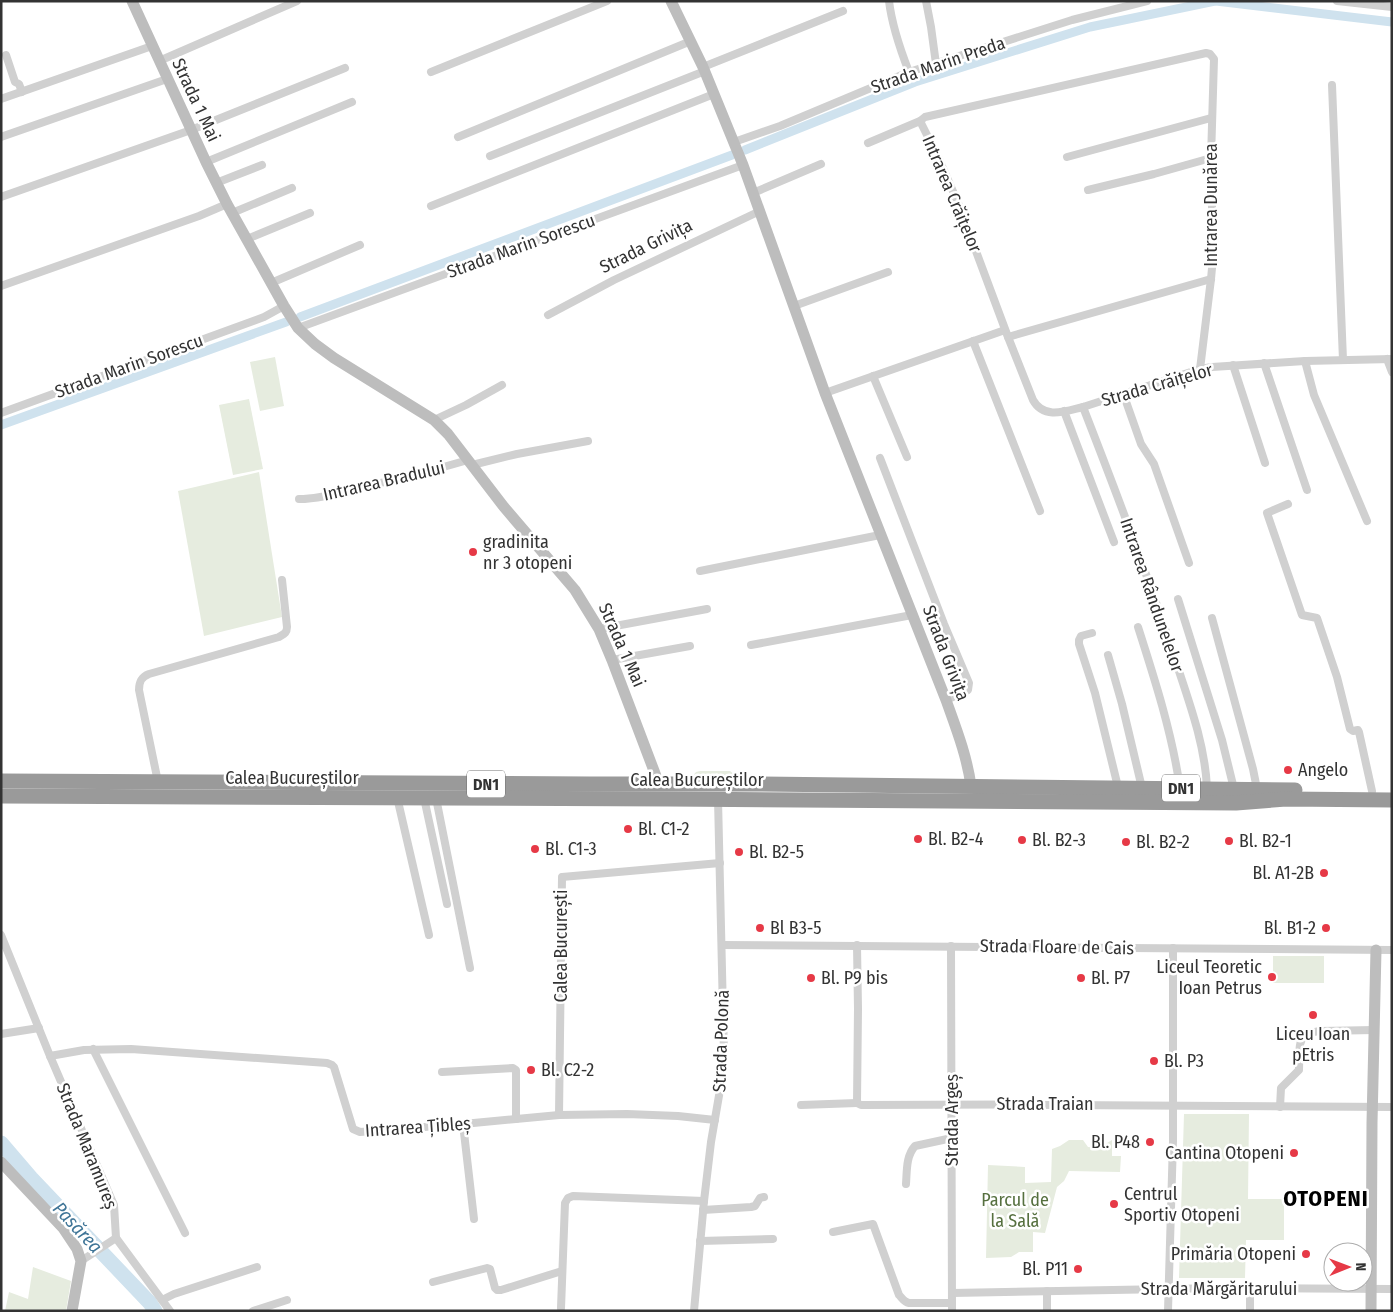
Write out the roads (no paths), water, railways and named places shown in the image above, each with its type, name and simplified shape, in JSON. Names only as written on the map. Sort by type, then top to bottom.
[{"type":"highway","name":"Calea Bucureștilor","points":[[1,781],[1118,787],[1392,791]]},
{"type":"highway","name":"Calea Bucureștilor","points":[[1,796],[718,799],[1236,804],[1286,799],[1392,800]]},
{"type":"street","points":[[159,61],[297,1]]},
{"type":"street","points":[[431,72],[607,1]]},
{"type":"street","name":"Strada Grivița","points":[[672,1],[704,69],[754,193],[825,393],[946,700],[964,750],[971,786]]},
{"type":"street","points":[[889,1],[898,41],[908,72]]},
{"type":"street","points":[[926,1],[936,64]]},
{"type":"street","name":"Strada Marin Preda","points":[[734,142],[780,126],[908,72],[1072,20],[1147,1]]},
{"type":"street","points":[[1337,1],[1377,3],[1392,7]]},
{"type":"street","name":"Strada 1 Mai","points":[[135,2],[152,46],[216,183],[298,328],[314,344],[334,358],[434,420],[448,434],[504,507],[575,590],[599,629],[659,784]]},
{"type":"street","points":[[490,156],[843,11]]},
{"type":"street","points":[[458,137],[692,41]]},
{"type":"street","points":[[1,99],[152,46]]},
{"type":"street","name":"Intrarea Dunărea","points":[[1198,55],[1208,53],[1214,59],[1211,118],[1213,245],[1211,279],[1200,369]]},
{"type":"street","points":[[6,55],[15,82],[19,84],[22,92]]},
{"type":"street","name":"Intrarea Crăițelor","points":[[1006,334],[958,203],[920,121],[925,117],[1198,55]]},
{"type":"street","points":[[1,197],[190,130],[345,68]]},
{"type":"street","points":[[1,137],[167,79]]},
{"type":"street","points":[[1332,85],[1342,360]]},
{"type":"street","points":[[431,206],[714,94]]},
{"type":"street","points":[[206,162],[352,102]]},
{"type":"street","points":[[1068,157],[1211,118]]},
{"type":"street","points":[[868,143],[920,121]]},
{"type":"street","points":[[1088,190],[1211,158]]},
{"type":"street","points":[[754,193],[822,164]]},
{"type":"street","points":[[216,183],[262,165]]},
{"type":"street","name":"Strada Marin Sorescu","points":[[298,328],[743,165]]},
{"type":"street","points":[[1,286],[199,216],[292,188]]},
{"type":"street","name":"Strada Grivița","points":[[548,315],[614,280],[760,211]]},
{"type":"street","points":[[247,240],[310,213]]},
{"type":"street","points":[[271,283],[360,245]]},
{"type":"street","points":[[794,306],[888,272]]},
{"type":"street","points":[[825,393],[973,341],[1006,334],[1211,279]]},
{"type":"street","name":"Strada Marin Sorescu","points":[[1,413],[264,317],[284,306]]},
{"type":"street","name":"Strada Crăițelor","points":[[1006,334],[1036,405],[1045,412],[1083,407],[1200,369],[1264,363],[1389,359]]},
{"type":"street","points":[[973,341],[1040,512]]},
{"type":"street","points":[[1389,359],[1392,372]]},
{"type":"street","points":[[1305,361],[1314,395],[1366,521]]},
{"type":"street","points":[[1264,363],[1307,490]]},
{"type":"street","points":[[1233,365],[1266,464]]},
{"type":"street","points":[[873,376],[907,457]]},
{"type":"street","points":[[434,420],[502,385]]},
{"type":"street","points":[[1123,394],[1140,444],[1154,464],[1190,563]]},
{"type":"street","name":"Intrarea Rândunelelor","points":[[1083,407],[1162,617],[1204,760],[1207,788]]},
{"type":"street","points":[[1064,411],[1114,542]]},
{"type":"street","points":[[470,463],[588,440]]},
{"type":"street","points":[[880,458],[944,624],[969,683],[968,690],[946,700]]},
{"type":"street","name":"Intrarea Bradului","points":[[299,499],[340,493],[470,463]]},
{"type":"street","points":[[1288,504],[1267,513],[1302,615],[1317,618],[1337,677],[1350,729],[1353,731],[1358,730],[1359,732],[1372,791]]},
{"type":"street","points":[[700,571],[880,535]]},
{"type":"street","points":[[158,782],[139,690],[141,679],[149,674],[285,634],[287,627],[282,580]]},
{"type":"street","points":[[1178,599],[1222,740],[1234,789]]},
{"type":"street","points":[[599,629],[707,610]]},
{"type":"street","points":[[752,645],[912,615]]},
{"type":"street","points":[[1212,618],[1257,789]]},
{"type":"street","points":[[1138,626],[1162,702],[1176,760],[1180,788]]},
{"type":"street","points":[[1092,633],[1081,636],[1079,644],[1095,693],[1118,787]]},
{"type":"street","points":[[612,660],[690,646]]},
{"type":"street","points":[[1108,655],[1142,788]]},
{"type":"street","points":[[398,798],[429,935]]},
{"type":"street","points":[[430,798],[447,904]]},
{"type":"street","points":[[430,798],[470,968]]},
{"type":"street","name":"Strada Polonă","points":[[694,1311],[703,1206],[724,1055],[718,799]]},
{"type":"street","name":"Calea București","points":[[559,1115],[562,877],[720,863]]},
{"type":"street","name":"Strada Maramureș","points":[[1,935],[50,1056],[114,1205],[116,1212],[116,1238]]},
{"type":"street","name":"Strada Floare de Cais","points":[[722,945],[1392,950]]},
{"type":"street","points":[[857,945],[857,1103]]},
{"type":"street","name":"Strada Argeș","points":[[951,946],[952,1307]]},
{"type":"street","points":[[1168,1311],[1174,1104],[1173,948]]},
{"type":"street","points":[[1371,1242],[1376,950]]},
{"type":"street","points":[[1,1034],[39,1028]]},
{"type":"street","points":[[1280,1107],[1281,1088],[1299,1070],[1301,1039],[1305,1034],[1321,1031],[1374,1030]]},
{"type":"street","points":[[93,1049],[185,1233]]},
{"type":"street","name":"Intrarea Țibleș","points":[[50,1056],[69,1051],[93,1049],[152,1050],[332,1064],[351,1126],[355,1131],[360,1132],[559,1115],[627,1114],[715,1120]]},
{"type":"street","points":[[442,1072],[513,1068],[516,1070],[516,1119]]},
{"type":"street","name":"Strada Traian","points":[[801,1105],[857,1103],[861,1105],[1174,1104],[1392,1108]]},
{"type":"street","points":[[463,1124],[474,1219]]},
{"type":"street","points":[[906,1184],[909,1157],[915,1146],[952,1138]]},
{"type":"street","points":[[1,1162],[73,1241],[81,1261],[72,1311]]},
{"type":"street","points":[[560,1308],[565,1203],[568,1198],[573,1196],[703,1206],[752,1207],[755,1206],[760,1198],[764,1197]]},
{"type":"street","points":[[833,1232],[873,1224],[899,1295],[906,1302],[952,1307]]},
{"type":"street","points":[[81,1261],[116,1238],[170,1311]]},
{"type":"street","points":[[700,1241],[773,1239]]},
{"type":"street","points":[[162,1300],[174,1294],[257,1267]]},
{"type":"street","points":[[434,1282],[487,1268],[490,1269],[495,1288],[501,1290],[562,1271]]},
{"type":"street","points":[[1250,1288],[1250,1311]]},
{"type":"street","name":"Strada Mărgăritarului","points":[[1047,1291],[1323,1289]]},
{"type":"street","name":"Strada Mărgăritarului","points":[[1373,1289],[1392,1289]]},
{"type":"street","points":[[952,1293],[1047,1291],[1046,1311]]},
{"type":"street","points":[[1371,1292],[1371,1311]]},
{"type":"street","points":[[253,1311],[287,1300]]},
{"type":"street","points":[[903,1311],[906,1302]]},
{"type":"waterway","points":[[745,150],[915,82],[1090,27],[1215,1]]},
{"type":"waterway","points":[[1216,1],[1392,22]]},
{"type":"waterway","points":[[300,317],[732,155]]},
{"type":"waterway","points":[[1,425],[286,322]]},
{"type":"waterway","name":"Pasărea","points":[[1,1143],[31,1178],[150,1303],[155,1311]]},
{"type":"place","name":"gradinita nr 3 otopeni","points":[[473,552]]},
{"type":"place","name":"Angelo","points":[[1288,770]]},
{"type":"place","name":"Bl. C1-2","points":[[628,829]]},
{"type":"place","name":"Bl. B2-4","points":[[918,839]]},
{"type":"place","name":"Bl. B2-3","points":[[1022,840]]},
{"type":"place","name":"Bl. B2-1","points":[[1229,841]]},
{"type":"place","name":"Bl. B2-2","points":[[1126,842]]},
{"type":"place","name":"Bl. C1-3","points":[[535,849]]},
{"type":"place","name":"Bl. B2-5","points":[[739,852]]},
{"type":"place","name":"Bl. A1-2B","points":[[1324,873]]},
{"type":"place","name":"Bl B3-5","points":[[760,928]]},
{"type":"place","name":"Bl. B1-2","points":[[1326,928]]},
{"type":"place","name":"Liceul Teoretic Ioan Petrus","points":[[1272,977]]},
{"type":"place","name":"Bl. P9 bis","points":[[811,978]]},
{"type":"place","name":"Bl. P7","points":[[1081,978]]},
{"type":"place","name":"Liceu Ioan pEtris","points":[[1313,1015]]},
{"type":"place","name":"Bl. P3","points":[[1154,1061]]},
{"type":"place","name":"Bl. C2-2","points":[[531,1070]]},
{"type":"place","name":"Bl. P48","points":[[1150,1142]]},
{"type":"place","name":"Cantina Otopeni","points":[[1294,1153]]},
{"type":"place","name":"Centrul Sportiv Otopeni","points":[[1114,1204]]},
{"type":"place","name":"Primăria Otopeni","points":[[1306,1254]]},
{"type":"place","name":"Bl. P11","points":[[1078,1269]]},
{"type":"district","name":"OTOPENI","points":[[1326,1198]]},
{"type":"park label","name":"Parcul de la Sală","points":[[1015,1210]]}]
